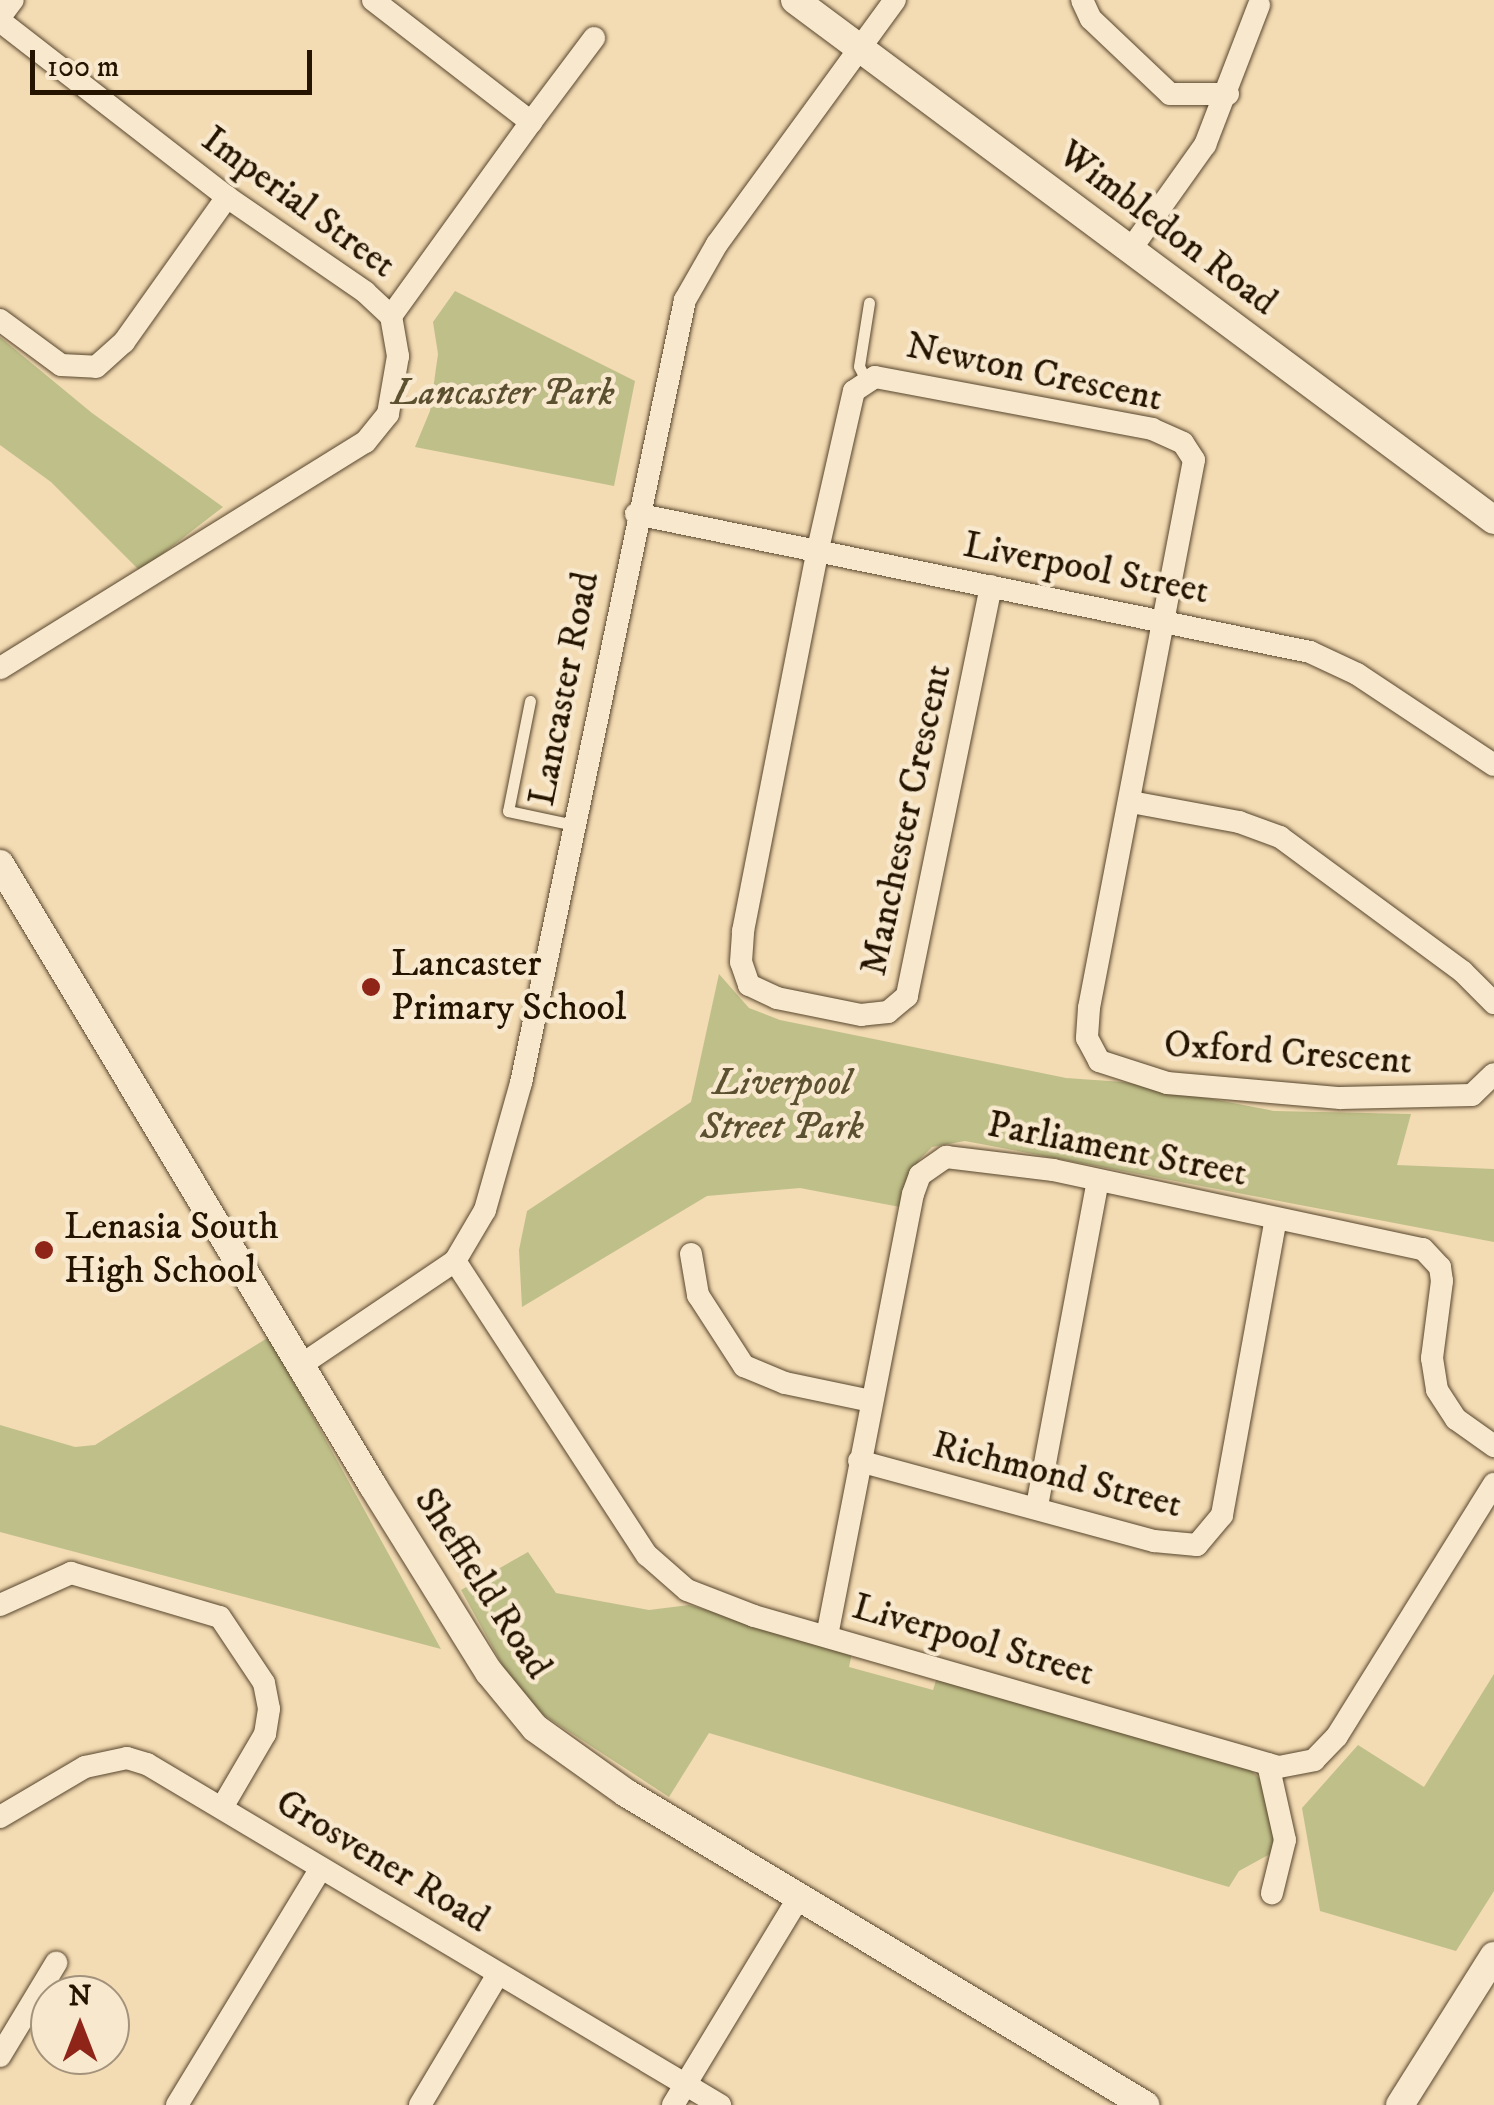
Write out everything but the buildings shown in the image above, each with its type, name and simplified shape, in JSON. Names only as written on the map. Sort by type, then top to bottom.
[{"type":"street","points":[[0,19],[13,0]]},
{"type":"street","points":[[374,0],[532,122]]},
{"type":"street","name":"Wimbledon Road","points":[[795,0],[1494,520]]},
{"type":"street","name":"Lancaster Road","points":[[301,1364],[454,1261],[485,1210],[503,1160],[684,300],[717,244],[895,0]]},
{"type":"street","points":[[1082,0],[1092,20],[1170,94],[1228,94]]},
{"type":"street","points":[[1131,250],[1185,178],[1228,94],[1259,5]]},
{"type":"street","name":"Imperial Street","points":[[0,19],[227,197],[302,244],[391,316],[398,356],[394,399],[380,428],[365,442],[0,668]]},
{"type":"street","points":[[391,316],[594,38]]},
{"type":"street","points":[[0,320],[61,364],[96,367],[124,342],[227,197]]},
{"type":"street","name":"Newton Crescent","points":[[818,549],[854,391],[865,378],[1066,410],[1183,442],[1195,474],[1164,621]]},
{"type":"street","name":"Liverpool Street","points":[[636,514],[1164,621],[1333,660],[1494,765]]},
{"type":"street","name":"Manchester Crescent","points":[[818,549],[741,949],[749,985],[777,998],[862,1015],[888,1012],[908,996],[991,586]]},
{"type":"street","name":"Oxford Crescent","points":[[1164,621],[1086,1023],[1099,1061],[1127,1075],[1183,1086],[1385,1100],[1472,1095],[1494,1074]]},
{"type":"street","points":[[1131,802],[1238,822],[1280,837],[1434,949],[1494,1003]]},
{"type":"street","name":"Sheffield Road","points":[[0,864],[489,1672],[534,1728],[626,1793],[1145,2105]]},
{"type":"street","name":"Parliament Street","points":[[827,1636],[912,1194],[930,1164],[962,1155],[1410,1244],[1434,1256],[1442,1281],[1432,1358],[1438,1390],[1456,1420],[1494,1446]]},
{"type":"street","points":[[1038,1506],[1098,1181]]},
{"type":"street","name":"Richmond Street","points":[[860,1461],[1178,1546],[1197,1545],[1214,1530],[1276,1219]]},
{"type":"street","points":[[691,1254],[698,1294],[744,1366],[786,1384],[871,1401]]},
{"type":"street","name":"Liverpool Street","points":[[454,1261],[662,1572],[720,1605],[1268,1764],[1314,1760],[1337,1736],[1494,1484]]},
{"type":"street","points":[[0,1605],[72,1573],[220,1617],[264,1683],[269,1709],[265,1734],[224,1806]]},
{"type":"street","name":"Grosvener Road","points":[[0,1817],[85,1767],[127,1758],[166,1772],[720,2105]]},
{"type":"street","points":[[1268,1764],[1285,1840],[1272,1893]]},
{"type":"street","points":[[177,2105],[322,1868]]},
{"type":"street","points":[[673,2105],[800,1895]]},
{"type":"street","points":[[1400,2105],[1494,1956]]},
{"type":"street","points":[[0,2056],[56,1963]]},
{"type":"street","points":[[420,2105],[498,1974]]},
{"type":"lane","points":[[865,378],[859,366],[869,303]]},
{"type":"lane","points":[[530,702],[508,811],[574,825]]},
{"type":"green space","name":"Lancaster Park","points":[[455,291],[635,381],[614,486],[415,447],[430,411],[438,354],[433,322]]},
{"type":"green space","points":[[0,337],[92,413],[223,507],[140,571],[51,482],[0,445]]},
{"type":"green space","name":"Liverpool Street Park","points":[[719,974],[749,1008],[780,1020],[1066,1078],[1123,1082],[1274,1111],[1411,1114],[1397,1165],[1494,1169],[1494,1242],[965,1141],[932,1147],[919,1160],[900,1207],[800,1188],[707,1196],[522,1307],[519,1250],[527,1211],[691,1102]]},
{"type":"green space","points":[[269,1337],[441,1649],[0,1532],[0,1425],[75,1447],[95,1445]]},
{"type":"green space","points":[[528,1552],[556,1593],[649,1610],[689,1605],[852,1653],[849,1667],[933,1690],[937,1677],[1251,1770],[1261,1780],[1276,1840],[1270,1854],[1239,1871],[1229,1887],[709,1733],[669,1797],[542,1714],[504,1668],[461,1590]]},
{"type":"green space","points":[[1494,1674],[1494,1891],[1456,1951],[1320,1911],[1302,1808],[1358,1745],[1424,1787]]},
{"type":"place","name":"Lancaster Primary School","points":[[371,987]]},
{"type":"place","name":"Lenasia South High School","points":[[44,1250]]}]
